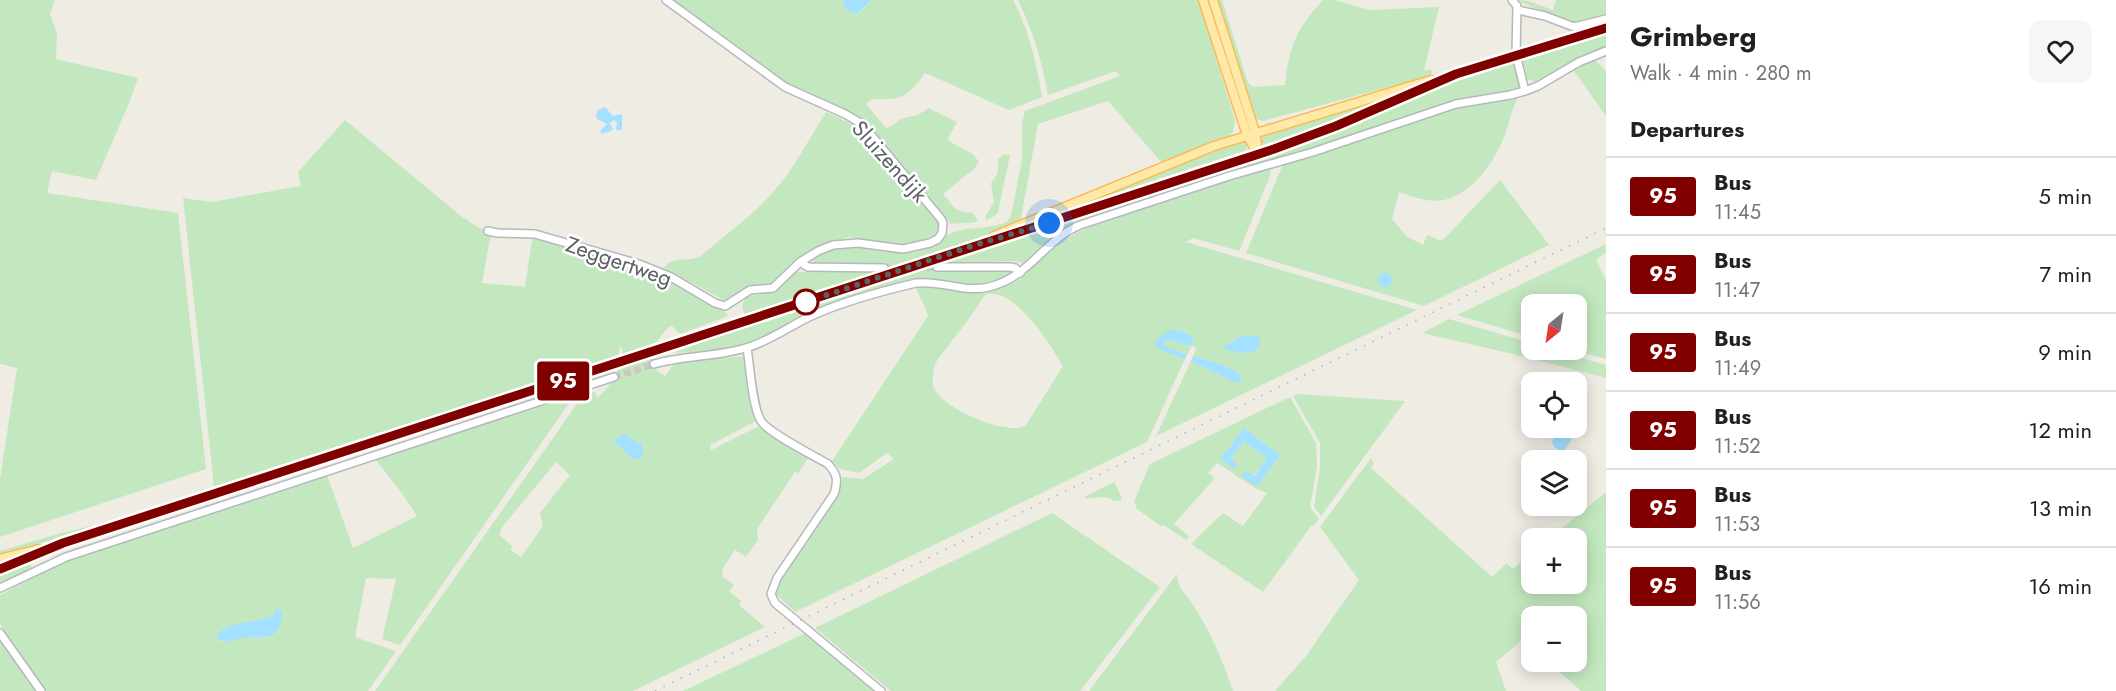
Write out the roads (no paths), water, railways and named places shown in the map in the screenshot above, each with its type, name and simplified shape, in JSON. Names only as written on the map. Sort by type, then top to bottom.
[{"type":"main road","points":[[1203,0],[1258,154]]},
{"type":"main road","points":[[1213,0],[1251,134]]},
{"type":"main road","points":[[653,351],[972,246],[1214,146],[1416,83],[1456,74],[1606,28]]},
{"type":"main road","points":[[972,246],[997,240],[1258,154],[1336,126],[1456,74]]},
{"type":"main road","points":[[0,559],[63,543],[620,362]]},
{"type":"main road","points":[[0,569],[63,543]]},
{"type":"street","name":"Sluizendijk","points":[[666,0],[785,87],[862,124],[943,223],[938,239],[924,245],[903,249],[858,243],[839,244],[818,251],[801,262]]},
{"type":"street","points":[[1512,0],[1518,10],[1516,55],[1525,91]]},
{"type":"street","points":[[1518,10],[1545,16],[1574,27],[1606,19]]},
{"type":"street","points":[[654,364],[747,348],[823,311],[907,285],[926,282],[956,288],[980,289],[997,285],[1020,273],[1059,235],[1080,225],[1229,176],[1313,152],[1456,104],[1525,91],[1579,62],[1606,51]]},
{"type":"street","name":"Zeggertweg","points":[[488,231],[535,234],[639,264],[661,272],[723,306],[750,290],[773,288],[801,262]]},
{"type":"street","points":[[801,262],[808,267],[884,268]]},
{"type":"street","points":[[937,267],[1010,267],[1020,273]]},
{"type":"street","points":[[747,348],[757,409],[762,422],[770,430],[828,464],[835,472],[838,481],[834,494],[777,578],[771,594],[775,603],[881,691]]},
{"type":"street","points":[[0,588],[66,556],[614,377]]},
{"type":"street","points":[[0,633],[40,691]]},
{"type":"water","points":[[845,0],[872,0],[857,14],[845,9],[843,4]]},
{"type":"water","points":[[605,107],[613,116],[622,114],[622,130],[616,130],[617,123],[614,120],[610,123],[613,129],[602,134],[600,131],[607,124],[597,119],[596,115],[598,110]]},
{"type":"water","points":[[1385,273],[1390,275],[1392,280],[1390,285],[1385,287],[1380,285],[1378,280],[1380,275]]},
{"type":"water","points":[[1173,330],[1182,331],[1193,339],[1192,345],[1166,341],[1163,345],[1187,355],[1185,359],[1156,348],[1158,338]]},
{"type":"water","points":[[1242,335],[1258,336],[1261,342],[1259,347],[1255,351],[1245,353],[1222,348]]},
{"type":"water","points":[[1193,356],[1226,366],[1241,375],[1242,379],[1234,382],[1191,361]]},
{"type":"water","points":[[1244,428],[1280,455],[1257,487],[1242,476],[1246,471],[1255,476],[1267,458],[1243,441],[1231,459],[1237,465],[1234,469],[1221,459]]},
{"type":"water","points":[[623,434],[627,434],[633,441],[636,440],[637,443],[642,444],[641,459],[633,459],[614,442]]},
{"type":"water","points":[[1553,438],[1571,438],[1564,450],[1554,447]]},
{"type":"water","points":[[276,608],[280,609],[283,616],[274,634],[261,638],[238,638],[230,642],[219,640],[217,636],[228,627],[268,618],[275,614]]},
{"type":"tunnel","points":[[916,268],[937,267]]},
{"type":"tunnel","points":[[884,268],[905,268]]},
{"type":"tunnel","points":[[620,362],[653,351]]},
{"type":"tunnel","points":[[614,377],[654,364]]},
{"type":"railway","points":[[655,691],[1606,228]]}]
